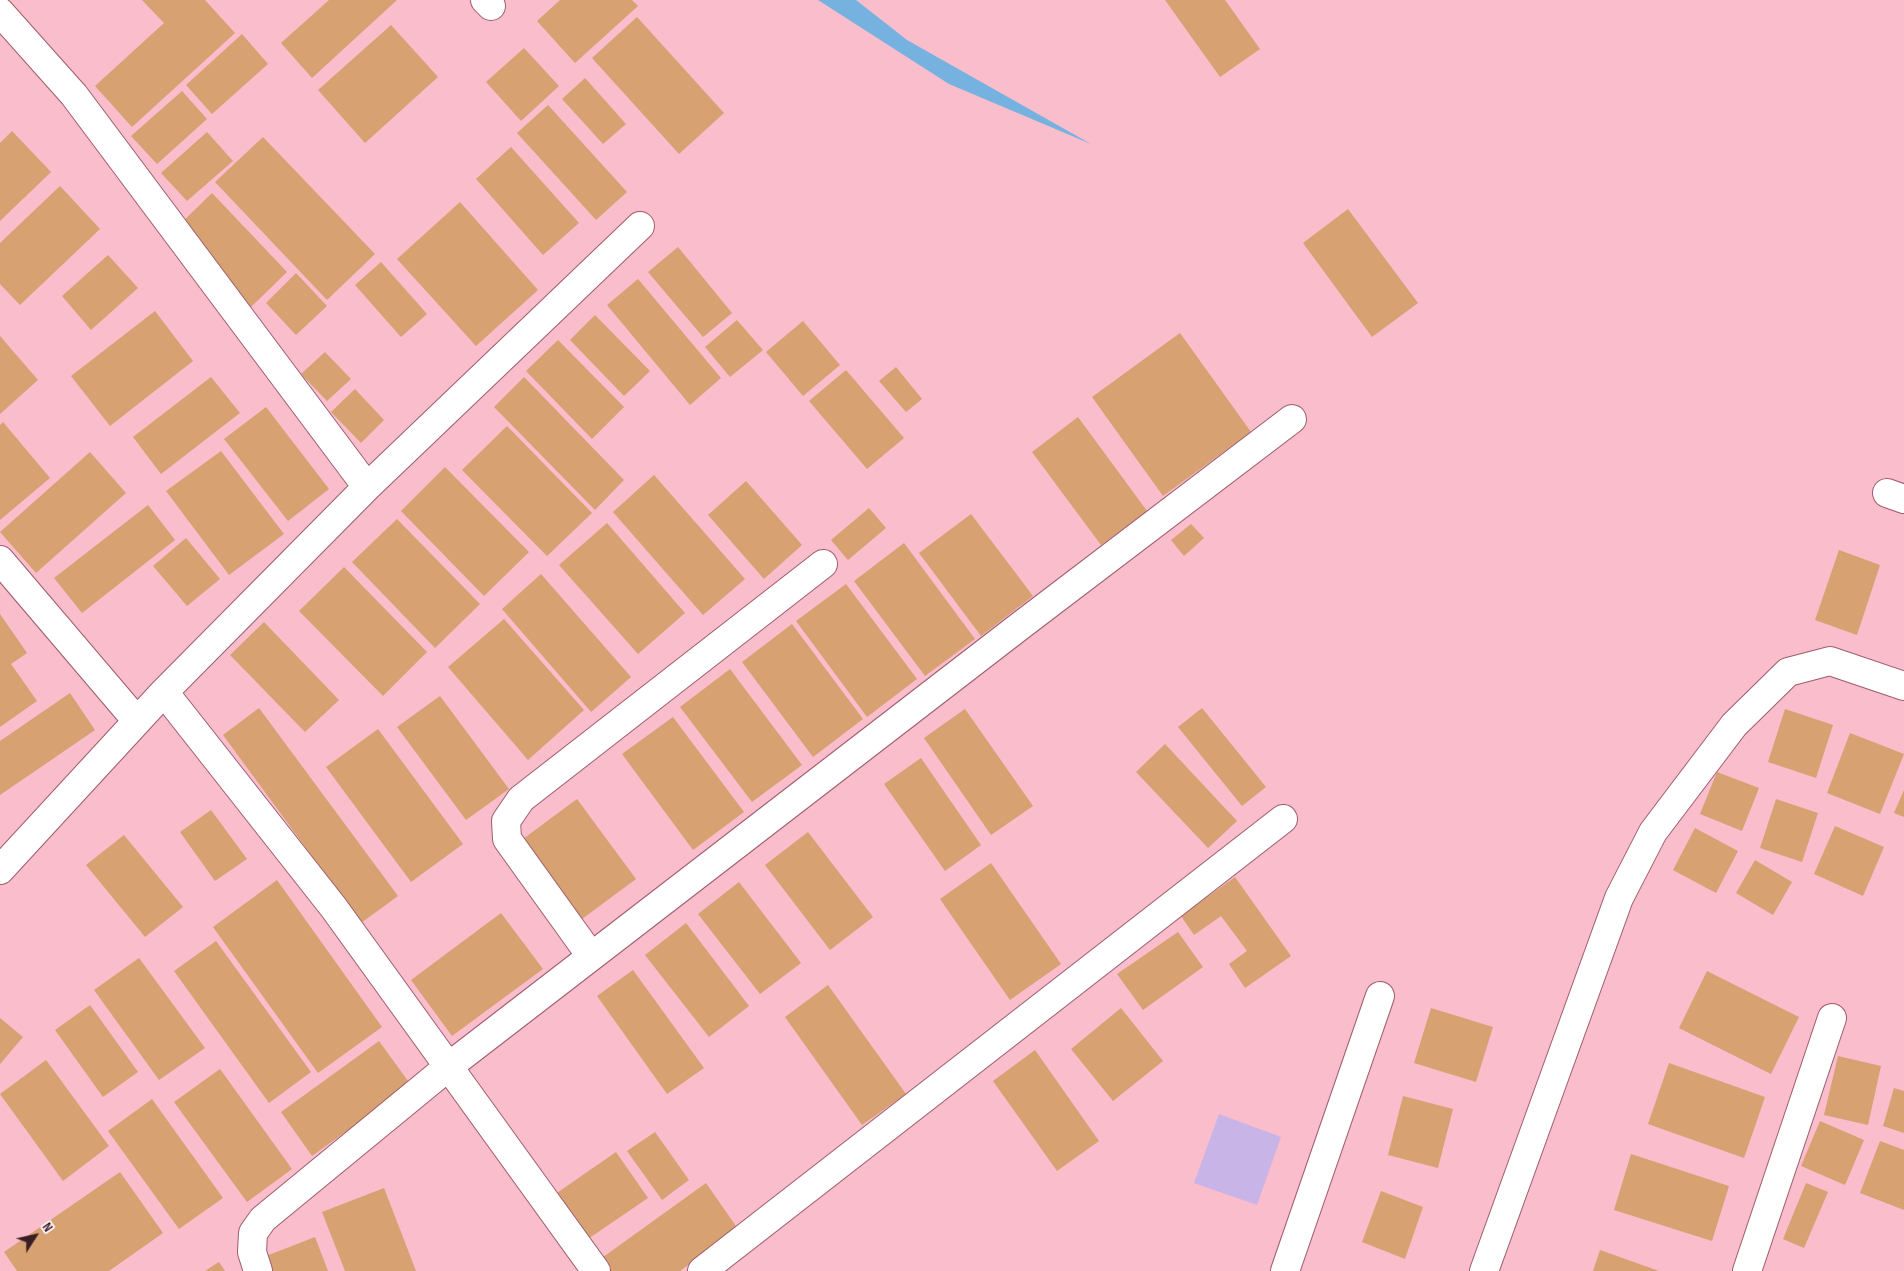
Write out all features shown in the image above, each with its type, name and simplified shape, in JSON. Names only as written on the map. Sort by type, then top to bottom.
[{"type":"street","points":[[0,12],[74,95],[367,487]]},
{"type":"street","points":[[0,870],[164,692],[367,487],[640,226]]},
{"type":"street","points":[[258,1271],[252,1252],[253,1233],[263,1219],[448,1067],[1012,632],[1292,419]]},
{"type":"street","points":[[0,560],[137,721]]},
{"type":"street","points":[[591,956],[507,839],[506,821],[521,799],[823,564]]},
{"type":"street","points":[[1484,1271],[1619,898],[1653,832],[1734,725],[1788,672],[1830,661],[1904,686]]},
{"type":"street","points":[[164,692],[334,908],[596,1271]]},
{"type":"street","points":[[702,1271],[1283,819]]},
{"type":"street","points":[[1285,1271],[1380,996]]},
{"type":"street","points":[[1747,1271],[1832,1018]]},
{"type":"shaded area","points":[[1219,1114],[1281,1137],[1257,1205],[1194,1183]]},
{"type":"water","points":[[818,0],[856,0],[907,40],[1091,144],[949,84]]},
{"type":"building","points":[[142,0],[205,0],[235,33],[132,127],[95,86],[164,23]]},
{"type":"building","points":[[329,0],[397,0],[312,78],[281,43]]},
{"type":"building","points":[[560,0],[632,0],[638,6],[575,63],[537,21]]},
{"type":"building","points":[[1165,0],[1225,0],[1260,49],[1220,77]]},
{"type":"building","points":[[637,17],[724,113],[679,154],[592,58]]},
{"type":"building","points":[[391,25],[438,77],[365,143],[318,90]]},
{"type":"building","points":[[242,34],[268,64],[212,114],[186,85]]},
{"type":"building","points":[[524,48],[559,86],[521,121],[486,82]]},
{"type":"building","points":[[585,78],[626,124],[603,144],[562,99]]},
{"type":"building","points":[[182,91],[207,119],[157,164],[131,136]]},
{"type":"building","points":[[548,105],[627,192],[596,220],[517,133]]},
{"type":"building","points":[[12,131],[51,172],[0,221],[0,143]]},
{"type":"building","points":[[207,132],[233,161],[187,201],[161,173]]},
{"type":"building","points":[[263,137],[375,254],[327,300],[215,182]]},
{"type":"building","points":[[511,147],[579,223],[543,255],[476,179]]},
{"type":"building","points":[[60,186],[100,229],[20,305],[0,284],[0,243]]},
{"type":"building","points":[[212,193],[287,272],[251,307],[176,228]]},
{"type":"building","points":[[460,202],[538,290],[476,346],[397,259]]},
{"type":"building","points":[[1348,209],[1418,303],[1372,337],[1303,243]]},
{"type":"building","points":[[678,247],[732,313],[703,337],[648,272]]},
{"type":"building","points":[[108,255],[138,288],[91,330],[62,296]]},
{"type":"building","points":[[381,262],[427,314],[401,337],[355,285]]},
{"type":"building","points":[[296,273],[327,306],[296,335],[266,303]]},
{"type":"building","points":[[638,279],[721,378],[690,405],[607,305]]},
{"type":"building","points":[[155,311],[193,361],[110,426],[71,376]]},
{"type":"building","points":[[595,315],[650,371],[624,396],[570,340]]},
{"type":"building","points":[[737,320],[763,350],[730,377],[705,347]]},
{"type":"building","points":[[803,321],[840,365],[803,396],[766,352]]},
{"type":"building","points":[[1180,333],[1251,432],[1163,496],[1092,397]]},
{"type":"building","points":[[0,336],[38,380],[0,414]]},
{"type":"building","points":[[558,340],[624,407],[592,439],[526,371]]},
{"type":"building","points":[[325,352],[351,379],[327,401],[301,374]]},
{"type":"building","points":[[896,367],[922,399],[906,412],[879,381]]},
{"type":"building","points":[[846,370],[904,438],[867,469],[809,401]]},
{"type":"building","points":[[211,377],[240,413],[161,474],[133,437]]},
{"type":"building","points":[[524,377],[624,480],[595,510],[494,407]]},
{"type":"building","points":[[355,389],[384,420],[361,443],[331,412]]},
{"type":"building","points":[[266,407],[329,489],[288,521],[224,439]]},
{"type":"building","points":[[1078,417],[1147,511],[1101,545],[1032,452]]},
{"type":"building","points":[[3,422],[50,478],[0,520],[0,425]]},
{"type":"building","points":[[507,426],[592,513],[547,556],[462,470]]},
{"type":"building","points":[[221,451],[284,534],[229,575],[166,491]]},
{"type":"building","points":[[90,452],[126,493],[36,573],[0,532]]},
{"type":"building","points":[[445,467],[529,552],[484,596],[401,511]]},
{"type":"building","points":[[654,475],[745,579],[703,615],[613,512]]},
{"type":"building","points":[[746,481],[802,545],[764,579],[708,515]]},
{"type":"building","points":[[148,505],[175,540],[82,613],[54,578]]},
{"type":"building","points":[[869,508],[886,528],[848,560],[831,540]]},
{"type":"building","points":[[971,514],[1033,596],[981,636],[919,553]]},
{"type":"building","points":[[397,519],[480,604],[435,648],[352,562]]},
{"type":"building","points":[[607,523],[685,613],[638,654],[559,565]]},
{"type":"building","points":[[1191,524],[1204,538],[1184,556],[1171,540]]},
{"type":"building","points":[[186,538],[220,579],[187,606],[153,566]]},
{"type":"building","points":[[904,543],[975,639],[925,676],[854,581]]},
{"type":"building","points":[[1839,550],[1880,565],[1857,635],[1815,620]]},
{"type":"building","points":[[344,567],[427,652],[383,696],[299,611]]},
{"type":"building","points":[[541,574],[631,677],[591,712],[502,609]]},
{"type":"building","points":[[846,584],[917,679],[867,717],[796,621]]},
{"type":"building","points":[[0,614],[27,653],[11,664],[37,701],[0,727]]},
{"type":"building","points":[[504,619],[584,710],[528,760],[448,667]]},
{"type":"building","points":[[264,622],[339,700],[305,732],[230,655]]},
{"type":"building","points":[[792,624],[863,719],[813,757],[742,662]]},
{"type":"building","points":[[730,669],[802,765],[752,802],[680,707]]},
{"type":"building","points":[[70,693],[95,730],[0,795],[0,741]]},
{"type":"building","points":[[440,696],[509,789],[466,820],[397,727]]},
{"type":"building","points":[[259,708],[398,896],[361,923],[223,735]]},
{"type":"building","points":[[1202,708],[1266,787],[1242,806],[1178,727]]},
{"type":"building","points":[[965,709],[1033,806],[991,835],[924,738]]},
{"type":"building","points":[[1785,709],[1833,725],[1816,778],[1768,762]]},
{"type":"building","points":[[673,717],[744,812],[693,850],[622,754]]},
{"type":"building","points":[[378,729],[463,844],[411,882],[326,767]]},
{"type":"building","points":[[1850,733],[1904,754],[1880,814],[1827,793]]},
{"type":"building","points":[[1165,744],[1237,821],[1208,848],[1136,772]]},
{"type":"building","points":[[921,758],[981,845],[945,871],[884,784]]},
{"type":"building","points":[[1717,772],[1759,788],[1742,831],[1700,814]]},
{"type":"building","points":[[1904,790],[1904,817],[1894,813]]},
{"type":"building","points":[[577,799],[636,879],[582,919],[523,839]]},
{"type":"building","points":[[1776,799],[1818,813],[1802,862],[1760,848]]},
{"type":"building","points":[[211,810],[247,859],[215,881],[180,832]]},
{"type":"building","points":[[1835,826],[1884,847],[1863,896],[1814,874]]},
{"type":"building","points":[[1695,828],[1738,851],[1716,893],[1673,870]]},
{"type":"building","points":[[808,832],[873,917],[830,950],[765,865]]},
{"type":"building","points":[[124,835],[183,907],[145,937],[86,865]]},
{"type":"building","points":[[1755,860],[1792,882],[1773,915],[1736,893]]},
{"type":"building","points":[[991,863],[1061,964],[1010,1000],[940,899]]},
{"type":"building","points":[[1235,877],[1291,956],[1245,988],[1229,964],[1247,951],[1221,916],[1194,935],[1181,916]]},
{"type":"building","points":[[277,880],[382,1027],[318,1073],[213,927]]},
{"type":"building","points":[[739,882],[801,963],[760,994],[698,914]]},
{"type":"building","points":[[501,913],[543,969],[452,1036],[411,980]]},
{"type":"building","points":[[686,923],[749,1006],[709,1037],[645,955]]},
{"type":"building","points":[[1178,932],[1203,967],[1143,1010],[1117,974]]},
{"type":"building","points":[[216,941],[311,1072],[269,1103],[174,971]]},
{"type":"building","points":[[139,958],[205,1048],[159,1080],[94,990]]},
{"type":"building","points":[[633,970],[704,1068],[667,1094],[597,996]]},
{"type":"building","points":[[1707,971],[1799,1017],[1771,1074],[1679,1028]]},
{"type":"building","points":[[828,985],[906,1094],[862,1125],[785,1017]]},
{"type":"building","points":[[90,1005],[138,1072],[103,1097],[55,1030]]},
{"type":"building","points":[[1121,1008],[1163,1061],[1113,1101],[1071,1049]]},
{"type":"building","points":[[1431,1008],[1493,1027],[1476,1082],[1414,1063]]},
{"type":"building","points":[[0,1018],[23,1037],[0,1064]]},
{"type":"building","points":[[379,1041],[411,1085],[312,1156],[281,1112]]},
{"type":"building","points":[[1035,1050],[1099,1141],[1057,1171],[993,1081]]},
{"type":"building","points":[[1838,1056],[1881,1066],[1868,1125],[1824,1115]]},
{"type":"building","points":[[46,1060],[109,1146],[63,1181],[0,1094]]},
{"type":"building","points":[[1669,1063],[1765,1097],[1744,1158],[1648,1124]]},
{"type":"building","points":[[220,1069],[292,1169],[247,1202],[174,1102]]},
{"type":"building","points":[[1894,1088],[1904,1091],[1904,1133],[1883,1126]]},
{"type":"building","points":[[1403,1096],[1453,1109],[1438,1168],[1388,1155]]},
{"type":"building","points":[[152,1099],[223,1198],[179,1229],[108,1131]]},
{"type":"building","points":[[1820,1121],[1864,1140],[1845,1185],[1801,1166]]},
{"type":"building","points":[[655,1132],[689,1180],[662,1200],[627,1151]]},
{"type":"building","points":[[1880,1141],[1904,1150],[1904,1210],[1860,1193]]},
{"type":"building","points":[[616,1152],[648,1198],[585,1241],[554,1195]]},
{"type":"building","points":[[1631,1154],[1729,1186],[1712,1241],[1614,1210]]},
{"type":"building","points":[[120,1172],[163,1233],[109,1271],[17,1271],[4,1252]]},
{"type":"building","points":[[706,1183],[738,1229],[680,1271],[606,1271],[599,1260]]},
{"type":"building","points":[[1806,1183],[1828,1192],[1804,1248],[1783,1239]]},
{"type":"building","points":[[384,1188],[416,1271],[345,1271],[322,1212]]},
{"type":"building","points":[[1381,1191],[1423,1207],[1405,1259],[1362,1242]]},
{"type":"building","points":[[315,1237],[328,1271],[266,1271],[261,1258]]},
{"type":"building","points":[[1600,1250],[1659,1271],[1593,1271]]},
{"type":"building","points":[[219,1262],[225,1271],[205,1271]]}]
